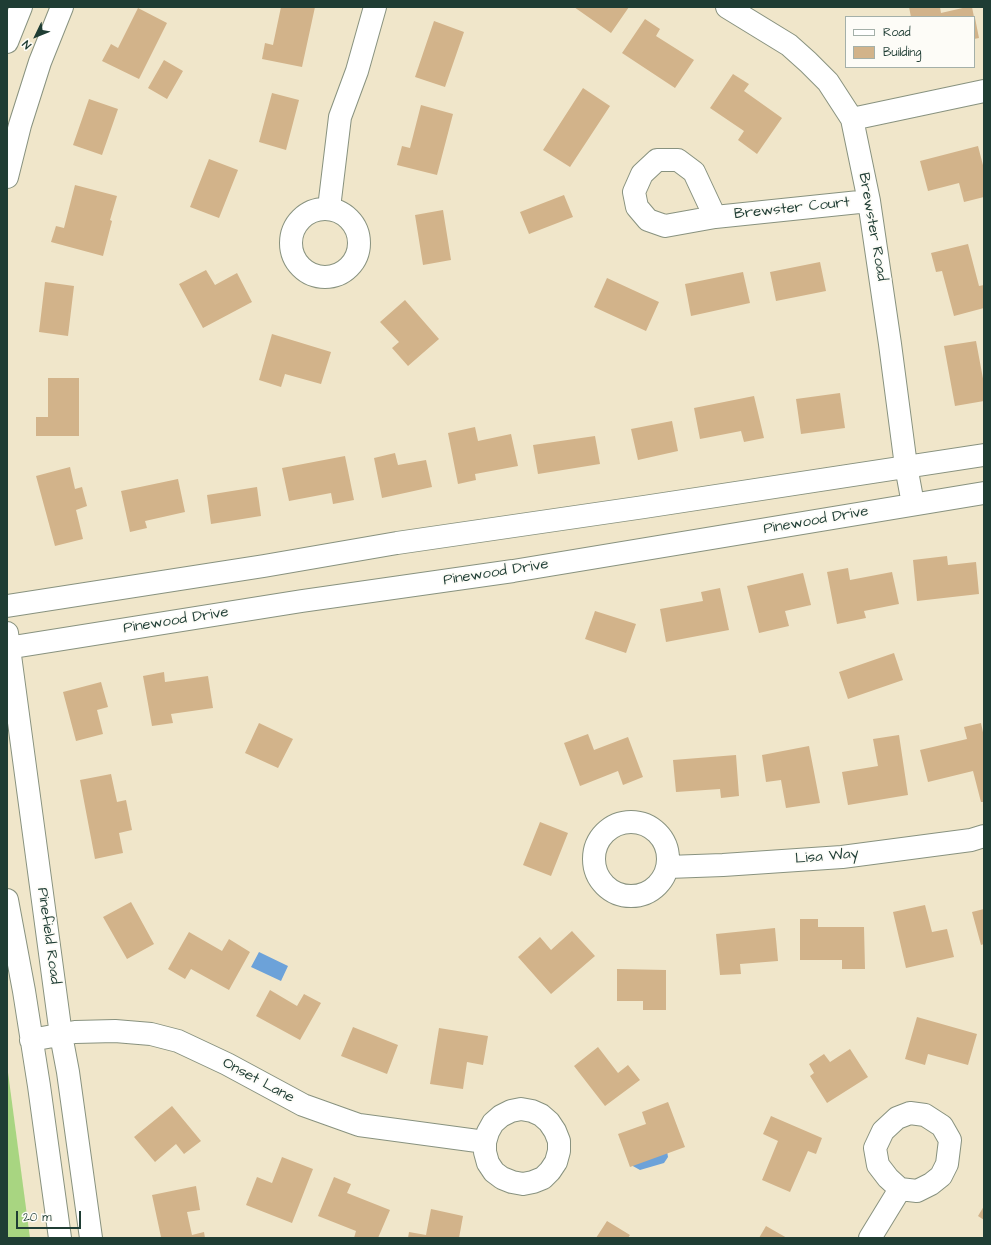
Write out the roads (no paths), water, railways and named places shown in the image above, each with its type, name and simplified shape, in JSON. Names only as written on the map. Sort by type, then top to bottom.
[{"type":"street","points":[[7,42],[21,7]]},
{"type":"street","points":[[7,177],[20,125],[40,62],[62,7]]},
{"type":"street","points":[[329,208],[340,117],[357,71],[375,7]]},
{"type":"street","name":"Brewster Road","points":[[727,7],[789,45],[808,62],[828,82],[852,119],[869,201],[906,466],[913,504]]},
{"type":"street","points":[[852,119],[984,91]]},
{"type":"street","name":"Brewster Court","points":[[715,217],[869,201]]},
{"type":"street","points":[[7,606],[264,566],[397,543],[984,455]]},
{"type":"street","name":"Pinewood Drive","points":[[8,643],[513,571],[984,492]]},
{"type":"street","name":"Pinefield Road","points":[[8,643],[61,1034],[68,1072],[92,1238]]},
{"type":"street","name":"Lisa Way","points":[[668,867],[842,857],[971,840],[984,836]]},
{"type":"street","points":[[7,900],[24,991],[60,1238]]},
{"type":"street","name":"Onset Lane","points":[[31,1040],[61,1034],[83,1032],[115,1031],[151,1034],[178,1041],[227,1064],[303,1105],[359,1125],[485,1142]]},
{"type":"street","points":[[870,1238],[900,1189]]},
{"type":"water","points":[[259,952],[288,966],[281,981],[251,967]]},
{"type":"water","points":[[667,1151],[668,1157],[664,1163],[640,1170],[631,1165]]}]
